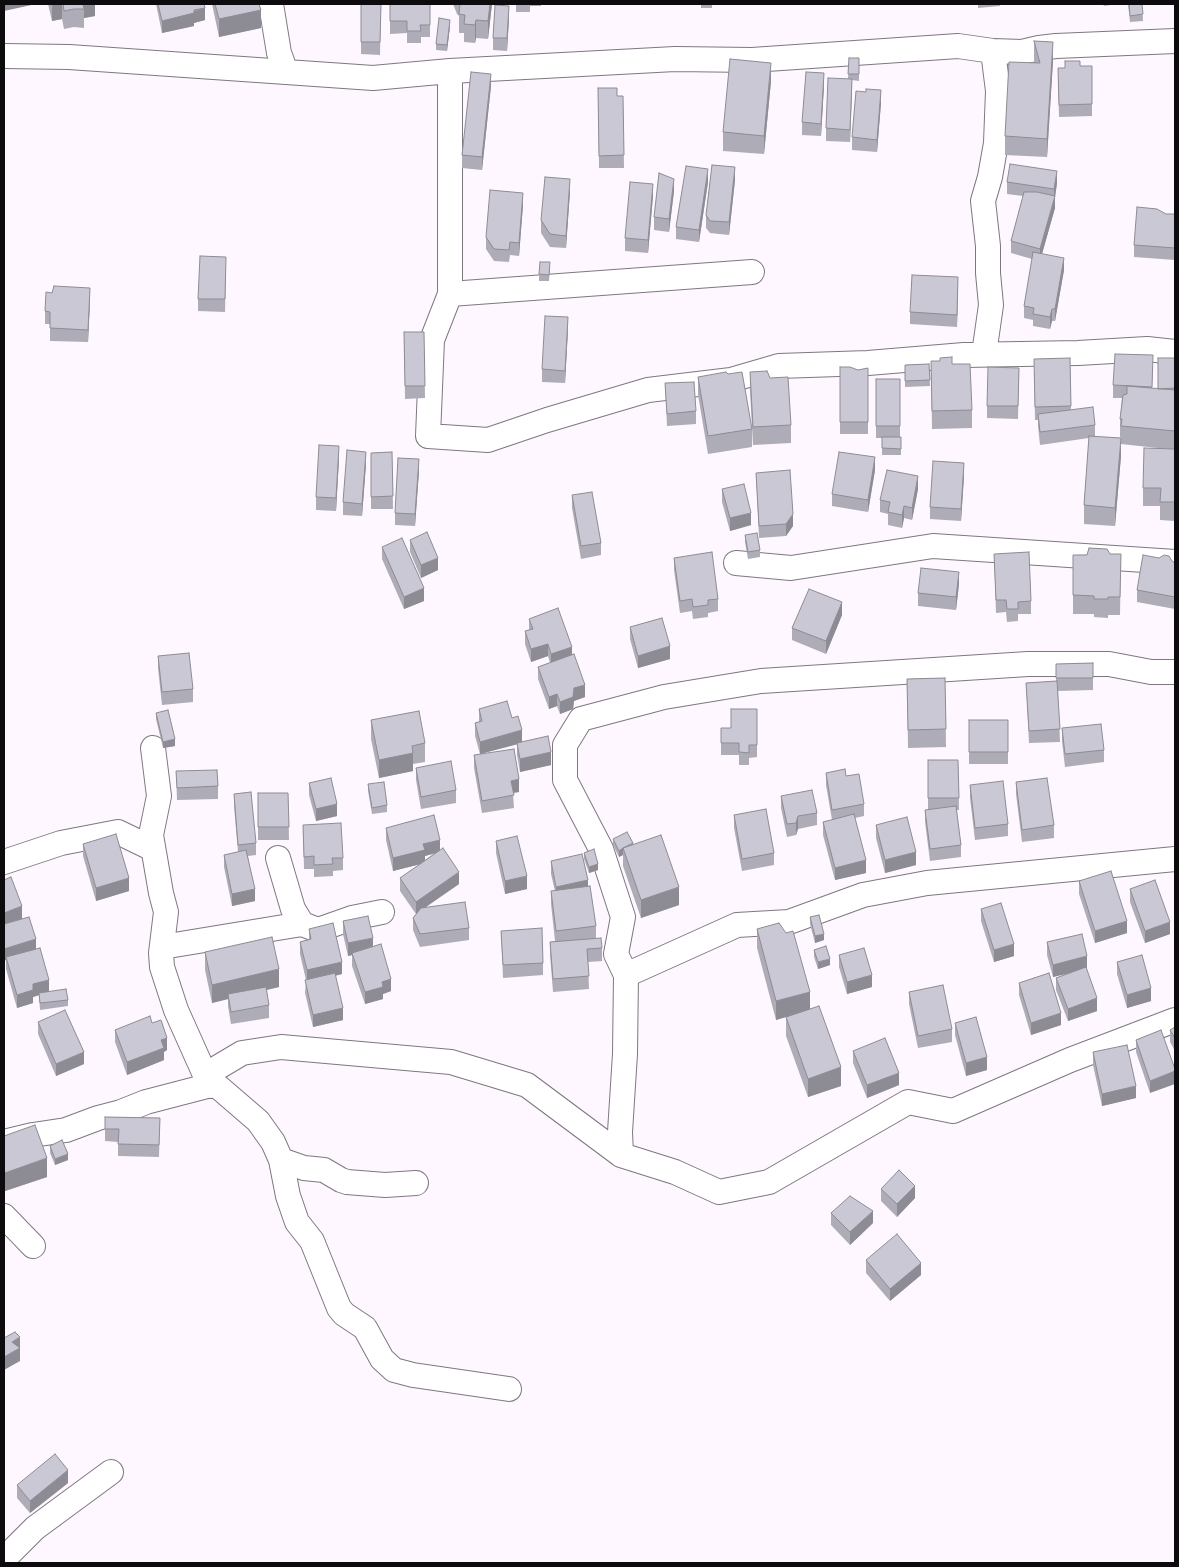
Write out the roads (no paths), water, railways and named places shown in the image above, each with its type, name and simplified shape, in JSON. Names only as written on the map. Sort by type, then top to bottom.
[{"type":"street","points":[[271,4],[280,53],[286,72]]},
{"type":"street","points":[[4,56],[70,57],[373,78],[450,71],[675,59],[752,60],[958,46],[992,51],[1022,52],[1056,46],[1175,41]]},
{"type":"street","points":[[984,354],[991,305],[988,246],[983,201],[990,177],[996,143],[998,91],[992,51]]},
{"type":"street","points":[[450,71],[450,294],[432,340],[428,436],[488,440],[648,390],[731,380],[779,366],[868,363],[964,354],[1078,353],[1146,349],[1175,352]]},
{"type":"street","points":[[450,294],[752,272]]},
{"type":"street","points":[[736,563],[791,568],[933,546],[1175,562]]},
{"type":"street","points":[[621,1155],[620,1132],[625,1054],[626,974],[616,954],[623,917],[601,849],[566,780],[565,745],[581,719],[664,697],[761,681],[1028,664],[1109,664],[1151,672],[1175,672]]},
{"type":"street","points":[[153,748],[159,796],[151,835],[166,912],[161,953],[162,966],[176,1010],[208,1080],[258,1121],[273,1142],[281,1160],[288,1196],[297,1222],[312,1241],[339,1308],[344,1314],[365,1328],[382,1359],[394,1370],[412,1375],[509,1389]]},
{"type":"street","points":[[4,862],[61,843],[118,832],[153,849]]},
{"type":"street","points":[[278,858],[294,909],[302,924]]},
{"type":"street","points":[[626,974],[736,925],[789,922],[862,894],[927,883],[1175,859]]},
{"type":"street","points":[[162,946],[302,924],[318,930],[352,918],[382,912]]},
{"type":"street","points":[[4,1142],[66,1130],[121,1112],[208,1080],[242,1053],[281,1047],[450,1062],[527,1085],[621,1155],[675,1172],[719,1192],[769,1182],[908,1102],[953,1111],[1070,1060],[1175,1020]]},
{"type":"street","points":[[281,1160],[304,1168],[324,1170],[347,1182],[385,1185],[416,1182]]},
{"type":"street","points":[[4,1216],[33,1246]]},
{"type":"street","points":[[4,1558],[35,1528],[111,1472]]}]
